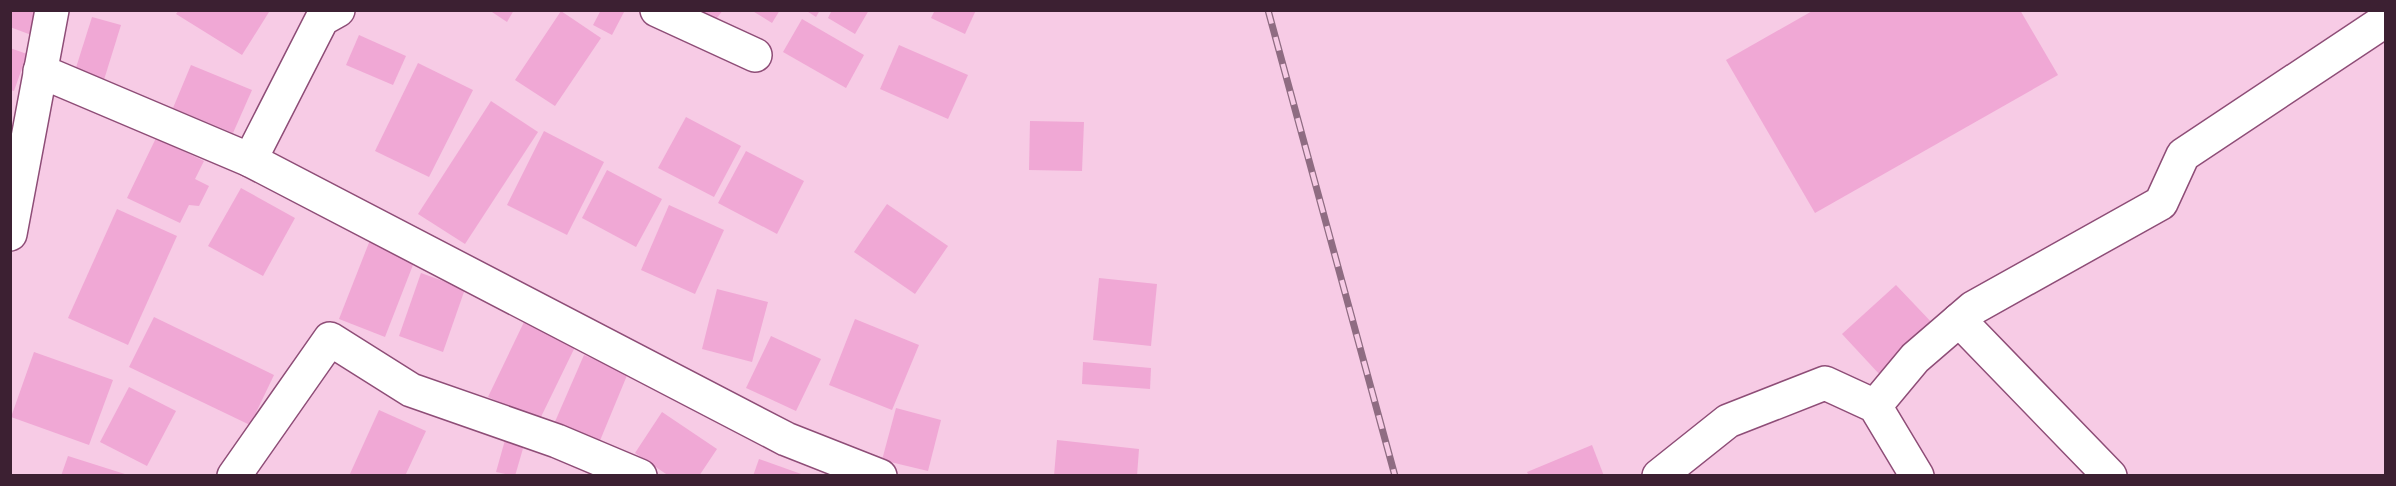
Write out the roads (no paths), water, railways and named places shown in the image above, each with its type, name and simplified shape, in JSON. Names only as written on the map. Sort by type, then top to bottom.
[{"type":"street","points":[[10,234],[52,10]]},
{"type":"street","points":[[250,159],[322,19],[338,10]]},
{"type":"street","points":[[657,10],[755,55]]},
{"type":"street","points":[[1875,406],[1915,358],[1973,308],[2161,203],[2183,155],[2385,20]]},
{"type":"street","points":[[40,71],[250,159],[786,439],[880,476]]},
{"type":"street","points":[[1959,320],[2110,476]]},
{"type":"street","points":[[234,476],[330,339],[411,390],[557,441],[640,476]]},
{"type":"street","points":[[1659,476],[1728,421],[1825,382],[1875,406],[1917,476]]},
{"type":"railway","points":[[1268,10],[1395,476]]}]
